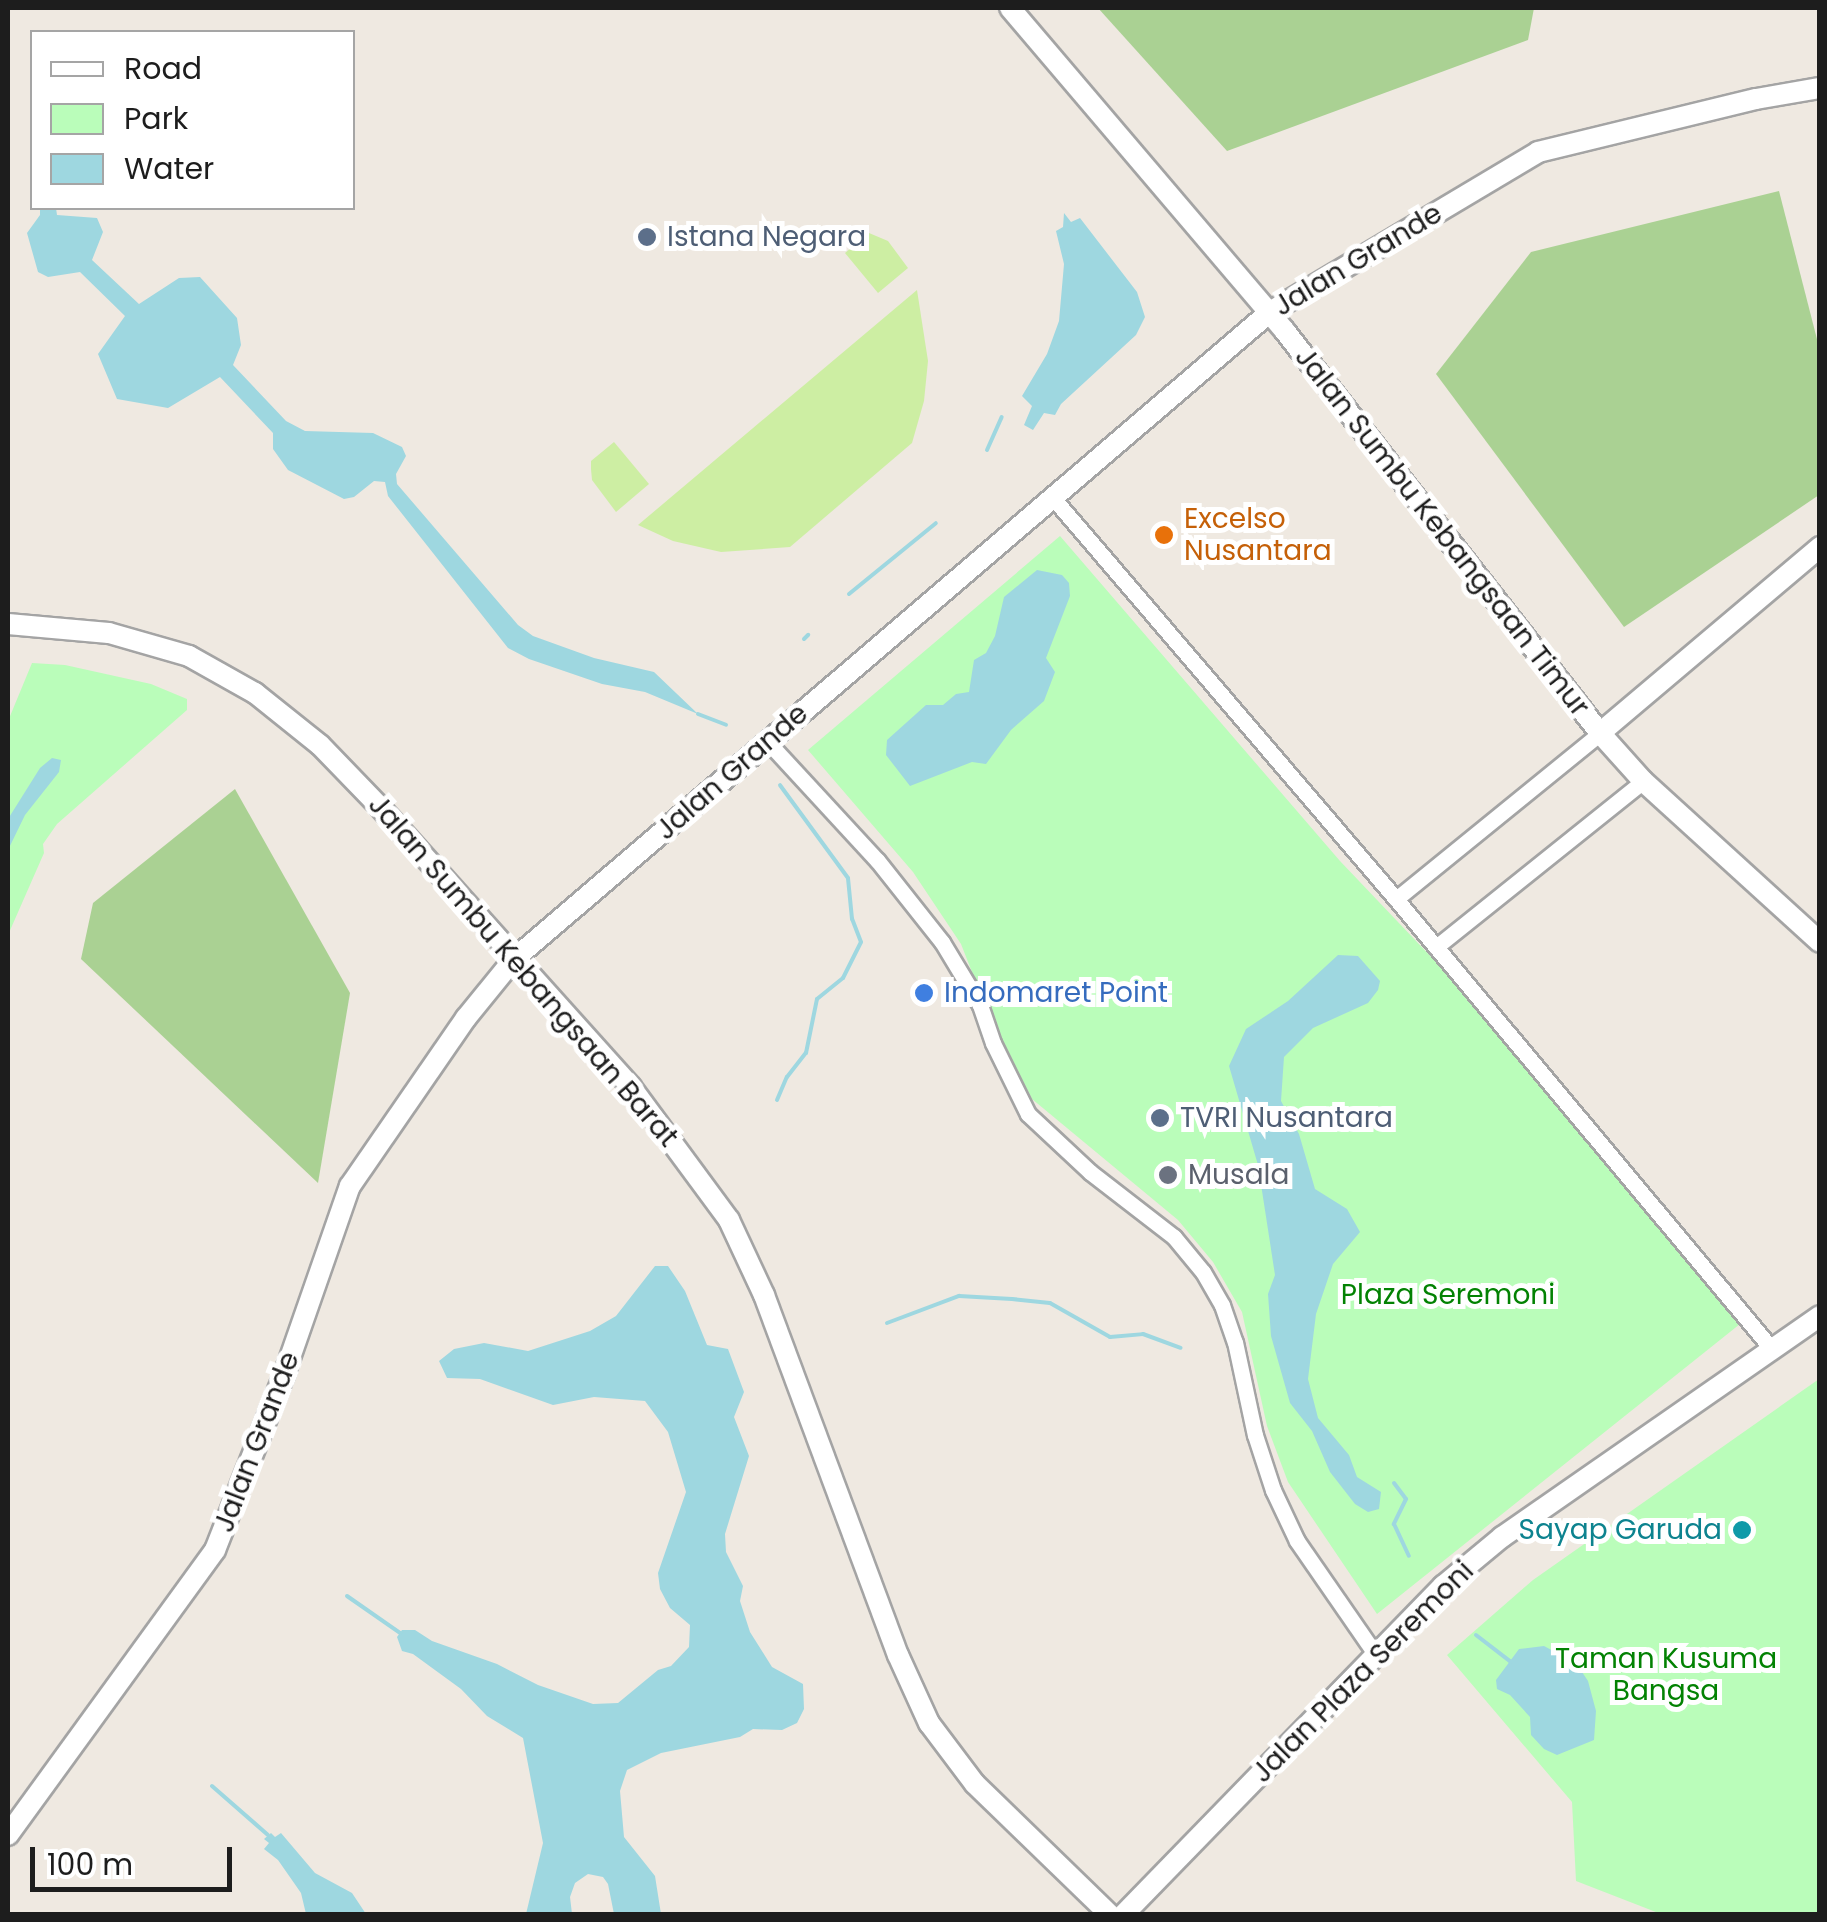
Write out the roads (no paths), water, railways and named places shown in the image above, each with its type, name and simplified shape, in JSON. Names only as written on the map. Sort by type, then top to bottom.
[{"type":"street","name":"Jalan Sumbu Kebangsaan Timur","points":[[1010,8],[1270,312],[1600,733],[1643,782],[1820,942]]},
{"type":"street","name":"Jalan Grande","points":[[8,1835],[214,1550],[284,1375],[350,1186],[466,1018],[514,959],[1270,312],[1538,152],[1756,99],[1820,88]]},
{"type":"street","points":[[1054,499],[1396,899],[1771,1348]]},
{"type":"street","points":[[1396,899],[1820,547]]},
{"type":"street","name":"Jalan Sumbu Kebangsaan Barat","points":[[8,624],[110,632],[188,656],[256,693],[332,757],[632,1087],[728,1220],[764,1295],[898,1655],[929,1723],[974,1784],[1109,1914]]},
{"type":"street","points":[[767,742],[877,860],[942,942],[980,1005],[993,1043],[1028,1114],[1090,1172],[1174,1237],[1203,1272],[1222,1304],[1235,1342],[1255,1435],[1273,1490],[1297,1540],[1376,1655]]},
{"type":"street","points":[[1436,947],[1643,782]]},
{"type":"street","name":"Jalan Plaza Seremoni","points":[[1124,1914],[1443,1586],[1502,1537],[1820,1316]]},
{"type":"water","points":[[40,210],[56,210],[57,215],[97,218],[103,232],[92,260],[139,304],[179,278],[200,277],[237,318],[241,345],[233,365],[286,421],[305,431],[373,433],[402,447],[406,456],[396,474],[397,484],[518,625],[533,636],[594,658],[654,672],[698,714],[645,692],[602,684],[529,659],[508,648],[388,496],[385,482],[374,481],[354,497],[344,499],[288,470],[273,449],[273,433],[220,377],[168,408],[117,399],[98,354],[125,316],[80,272],[48,277],[38,272],[27,233]]},
{"type":"water","points":[[1064,213],[1071,222],[1080,218],[1137,292],[1145,317],[1136,335],[1061,404],[1055,415],[1044,413],[1033,430],[1024,425],[1032,406],[1022,396],[1047,354],[1059,321],[1064,264],[1056,231],[1063,227]]},
{"type":"water","points":[[1037,570],[1062,575],[1069,583],[1070,596],[1046,658],[1055,672],[1044,701],[1011,730],[986,764],[972,762],[910,786],[886,755],[887,740],[926,705],[943,705],[956,694],[969,692],[974,660],[986,653],[995,636],[1004,597]]},
{"type":"water","points":[[52,758],[61,760],[59,772],[25,815],[8,850],[8,819],[40,768]]},
{"type":"water","points":[[1338,955],[1358,956],[1380,981],[1378,990],[1368,1003],[1313,1028],[1284,1057],[1281,1101],[1299,1134],[1315,1189],[1347,1209],[1360,1232],[1333,1264],[1316,1314],[1308,1379],[1318,1418],[1349,1455],[1357,1477],[1381,1492],[1379,1509],[1368,1512],[1355,1504],[1330,1472],[1312,1431],[1290,1403],[1271,1336],[1268,1294],[1275,1275],[1258,1165],[1229,1066],[1246,1029],[1288,1001]]},
{"type":"water","points":[[655,1266],[668,1266],[685,1291],[707,1345],[728,1349],[744,1392],[734,1417],[749,1456],[725,1534],[726,1552],[743,1586],[740,1601],[750,1632],[772,1667],[803,1684],[804,1709],[797,1723],[782,1730],[753,1729],[740,1737],[661,1753],[627,1770],[620,1791],[624,1837],[655,1876],[661,1914],[614,1914],[608,1884],[603,1877],[588,1874],[575,1883],[570,1897],[572,1914],[526,1914],[543,1843],[523,1738],[487,1716],[461,1689],[413,1654],[402,1651],[397,1637],[402,1630],[415,1630],[432,1641],[497,1664],[538,1685],[593,1704],[618,1703],[658,1670],[671,1666],[689,1647],[690,1625],[670,1608],[660,1589],[658,1573],[686,1492],[668,1432],[645,1401],[594,1397],[553,1405],[480,1379],[447,1378],[439,1361],[454,1349],[484,1343],[528,1351],[590,1331],[616,1316]]},
{"type":"water","points":[[1544,1646],[1576,1663],[1588,1681],[1596,1711],[1594,1740],[1557,1755],[1544,1749],[1531,1735],[1530,1717],[1510,1695],[1497,1689],[1496,1680],[1519,1649]]},
{"type":"water","points":[[271,1833],[275,1837],[281,1833],[315,1873],[352,1893],[366,1914],[306,1914],[301,1893],[278,1860],[264,1849],[269,1843],[264,1839]]},
{"type":"waterway","points":[[987,450],[1002,417]]},
{"type":"waterway","points":[[849,594],[936,523]]},
{"type":"waterway","points":[[804,639],[808,635]]},
{"type":"waterway","points":[[698,714],[726,725]]},
{"type":"waterway","points":[[777,1100],[787,1077],[806,1053],[817,999],[843,978],[861,942],[852,919],[848,878],[780,785]]},
{"type":"waterway","points":[[887,1323],[959,1296],[1012,1299],[1050,1303],[1110,1337],[1143,1334],[1181,1348]]},
{"type":"waterway","points":[[1394,1483],[1406,1499],[1394,1524],[1409,1556]]},
{"type":"waterway","points":[[347,1596],[400,1633]]},
{"type":"waterway","points":[[1476,1635],[1511,1662]]},
{"type":"waterway","points":[[212,1786],[268,1835]]},
{"type":"place","name":"Istana Negara","points":[[647,237]]},
{"type":"place","name":"Excelso Nusantara","points":[[1164,535]]},
{"type":"place","name":"Indomaret Point","points":[[924,993]]},
{"type":"place","name":"TVRI Nusantara","points":[[1160,1118]]},
{"type":"place","name":"Musala","points":[[1168,1175]]},
{"type":"place","name":"Sayap Garuda","points":[[1742,1530]]},
{"type":"park label","name":"Plaza Seremoni","points":[[1448,1295]]},
{"type":"park label","name":"Taman Kusuma Bangsa","points":[[1666,1675]]}]
